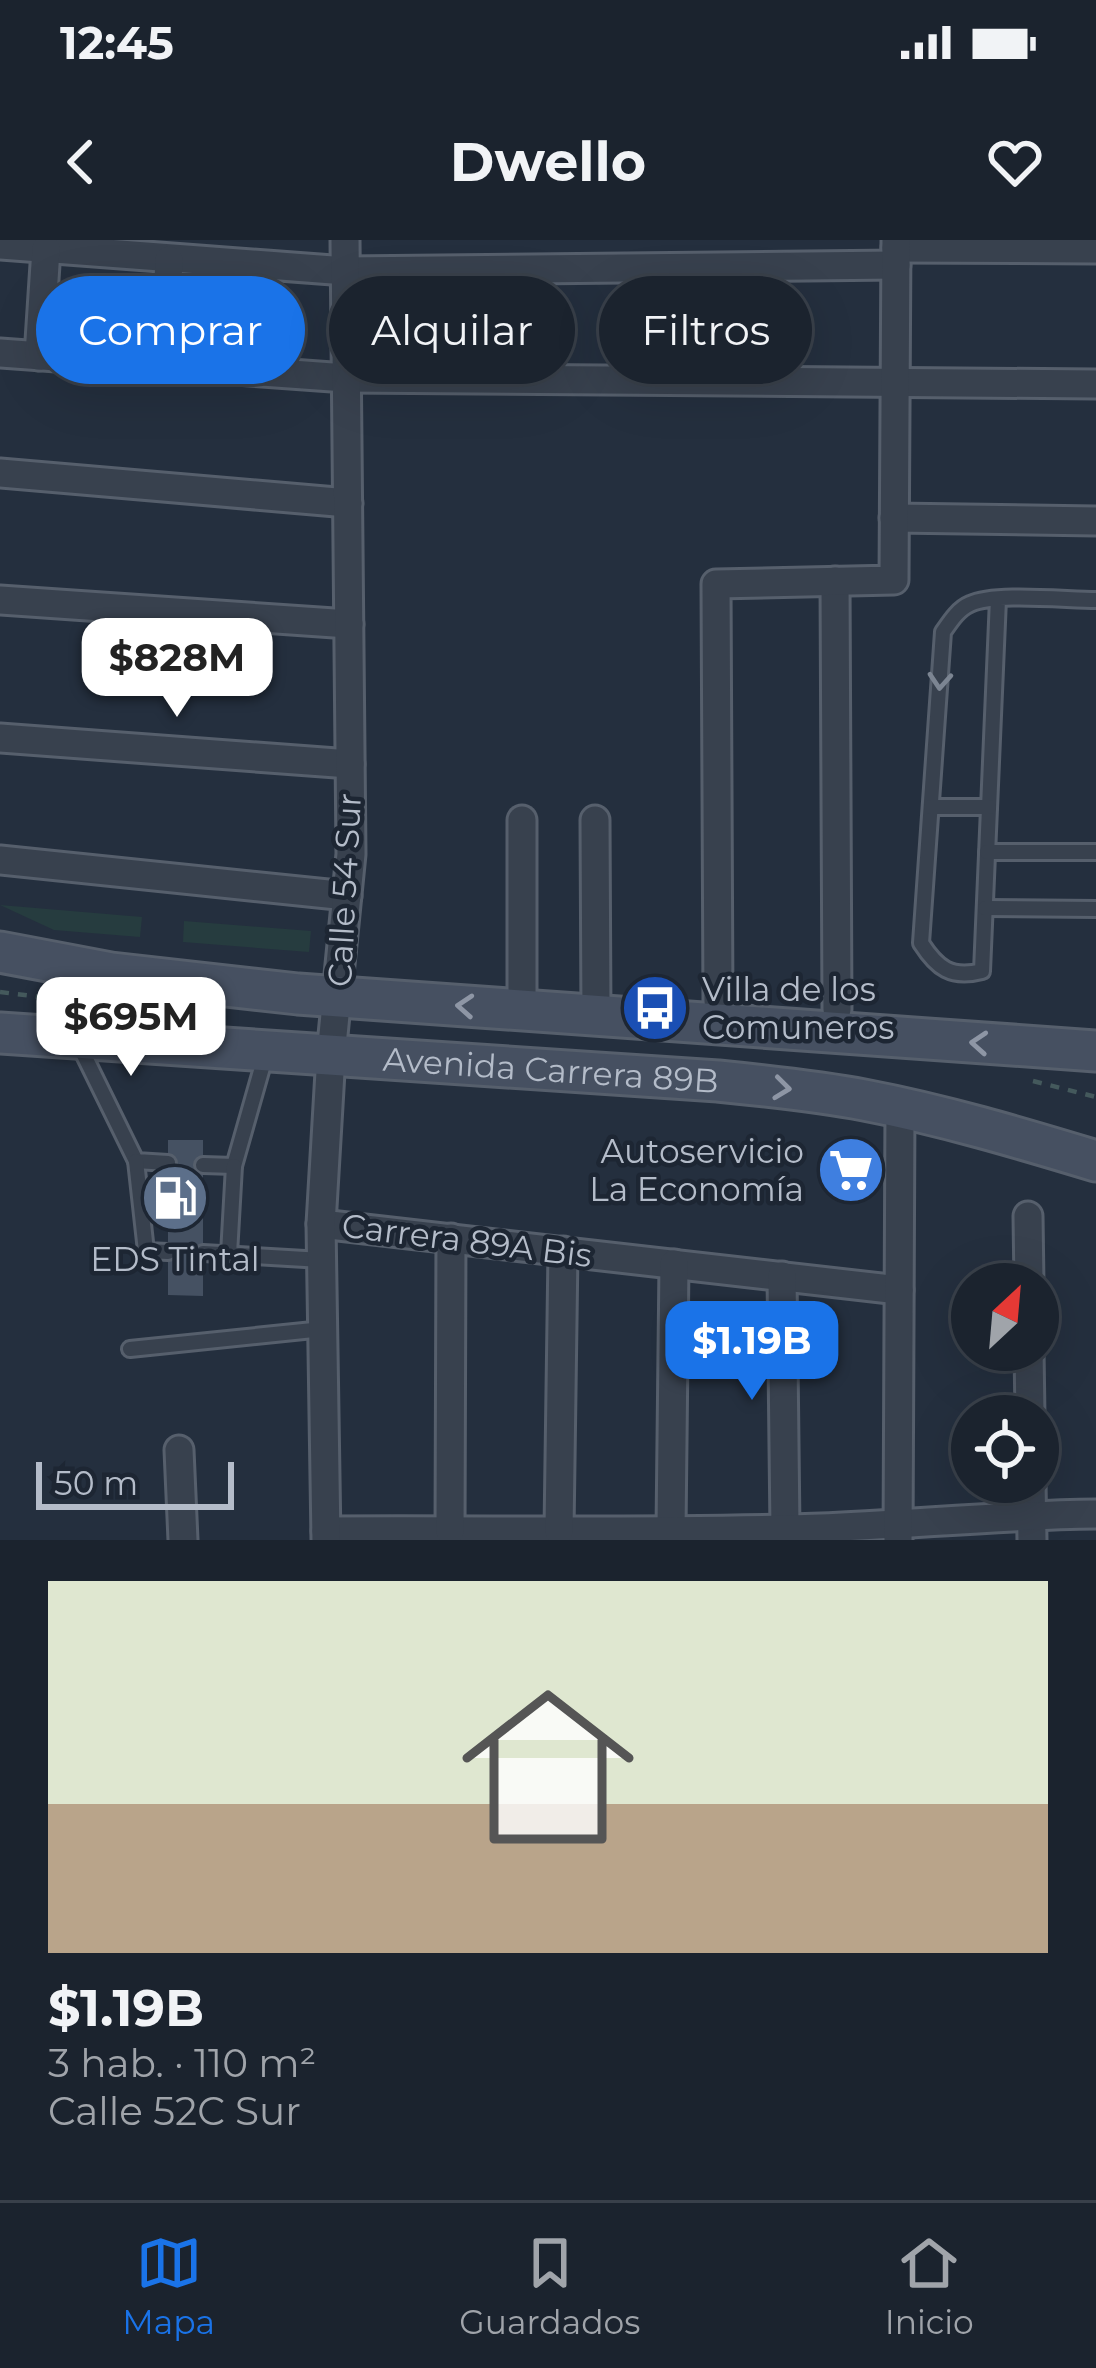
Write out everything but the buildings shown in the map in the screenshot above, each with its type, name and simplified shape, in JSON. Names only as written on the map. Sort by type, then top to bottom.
[{"type":"main road","name":"Avenida Carrera 89B","points":[[0,952],[111,973],[338,997],[1096,1051]]},
{"type":"main road","name":"Avenida Carrera 89B","points":[[0,1033],[786,1088],[900,1108],[1096,1161]]},
{"type":"street","name":"Calle 54 Sur","points":[[345,240],[346,276]]},
{"type":"street","points":[[0,245],[346,271],[896,251],[1096,249]]},
{"type":"street","points":[[44,276],[46,249]]},
{"type":"street","points":[[718,1000],[716,584],[894,580],[896,251]]},
{"type":"street","points":[[169,276],[170,260]]},
{"type":"street","points":[[0,353],[36,356]]},
{"type":"street","points":[[575,380],[1096,384]]},
{"type":"street","name":"Calle 54 Sur","points":[[326,1536],[321,1223],[331,1055],[351,854],[346,384]]},
{"type":"street","points":[[0,473],[348,503]]},
{"type":"street","points":[[894,518],[1096,521]]},
{"type":"street","points":[[835,581],[837,1009]]},
{"type":"street","points":[[0,600],[349,624]]},
{"type":"street","points":[[0,738],[350,764]]},
{"type":"street","points":[[522,820],[522,1010]]},
{"type":"street","points":[[596,820],[596,1016]]},
{"type":"street","points":[[0,860],[347,896]]},
{"type":"street","points":[[898,1533],[900,1108]]},
{"type":"street","points":[[1028,1216],[1029,1263]]},
{"type":"street","name":"Carrera 89A Bis","points":[[321,1223],[899,1290]]},
{"type":"street","points":[[450,1531],[451,1238]]},
{"type":"street","points":[[559,1531],[563,1251]]},
{"type":"street","points":[[671,1530],[674,1264]]},
{"type":"street","points":[[782,1276],[784,1529]]},
{"type":"street","points":[[179,1450],[182,1540]]},
{"type":"street","points":[[326,1536],[784,1529],[898,1533],[1032,1527],[1096,1514]]},
{"type":"lane","points":[[998,598],[982,971],[967,975],[933,962],[921,943],[943,632],[970,603],[998,598],[1096,600]]},
{"type":"lane","points":[[931,806],[989,807]]},
{"type":"lane","points":[[987,853],[1096,852]]},
{"type":"lane","points":[[985,908],[1096,909]]},
{"type":"lane","points":[[75,1038],[136,1161],[146,1251],[168,1252]]},
{"type":"lane","points":[[229,1254],[234,1166],[266,1050]]},
{"type":"lane","points":[[136,1161],[168,1163]]},
{"type":"lane","points":[[203,1165],[234,1166]]},
{"type":"lane","points":[[203,1253],[322,1260]]},
{"type":"lane","points":[[130,1349],[323,1329]]},
{"type":"green space","points":[[0,905],[142,917],[140,937],[54,930]]},
{"type":"green space","points":[[184,921],[311,931],[309,952],[183,942]]},
{"type":"place","name":"Villa de los Comuneros","points":[[655,1008]]},
{"type":"place","name":"Autoservicio La Economía","points":[[851,1170]]},
{"type":"place","name":"EDS Tintal","points":[[175,1198]]}]
